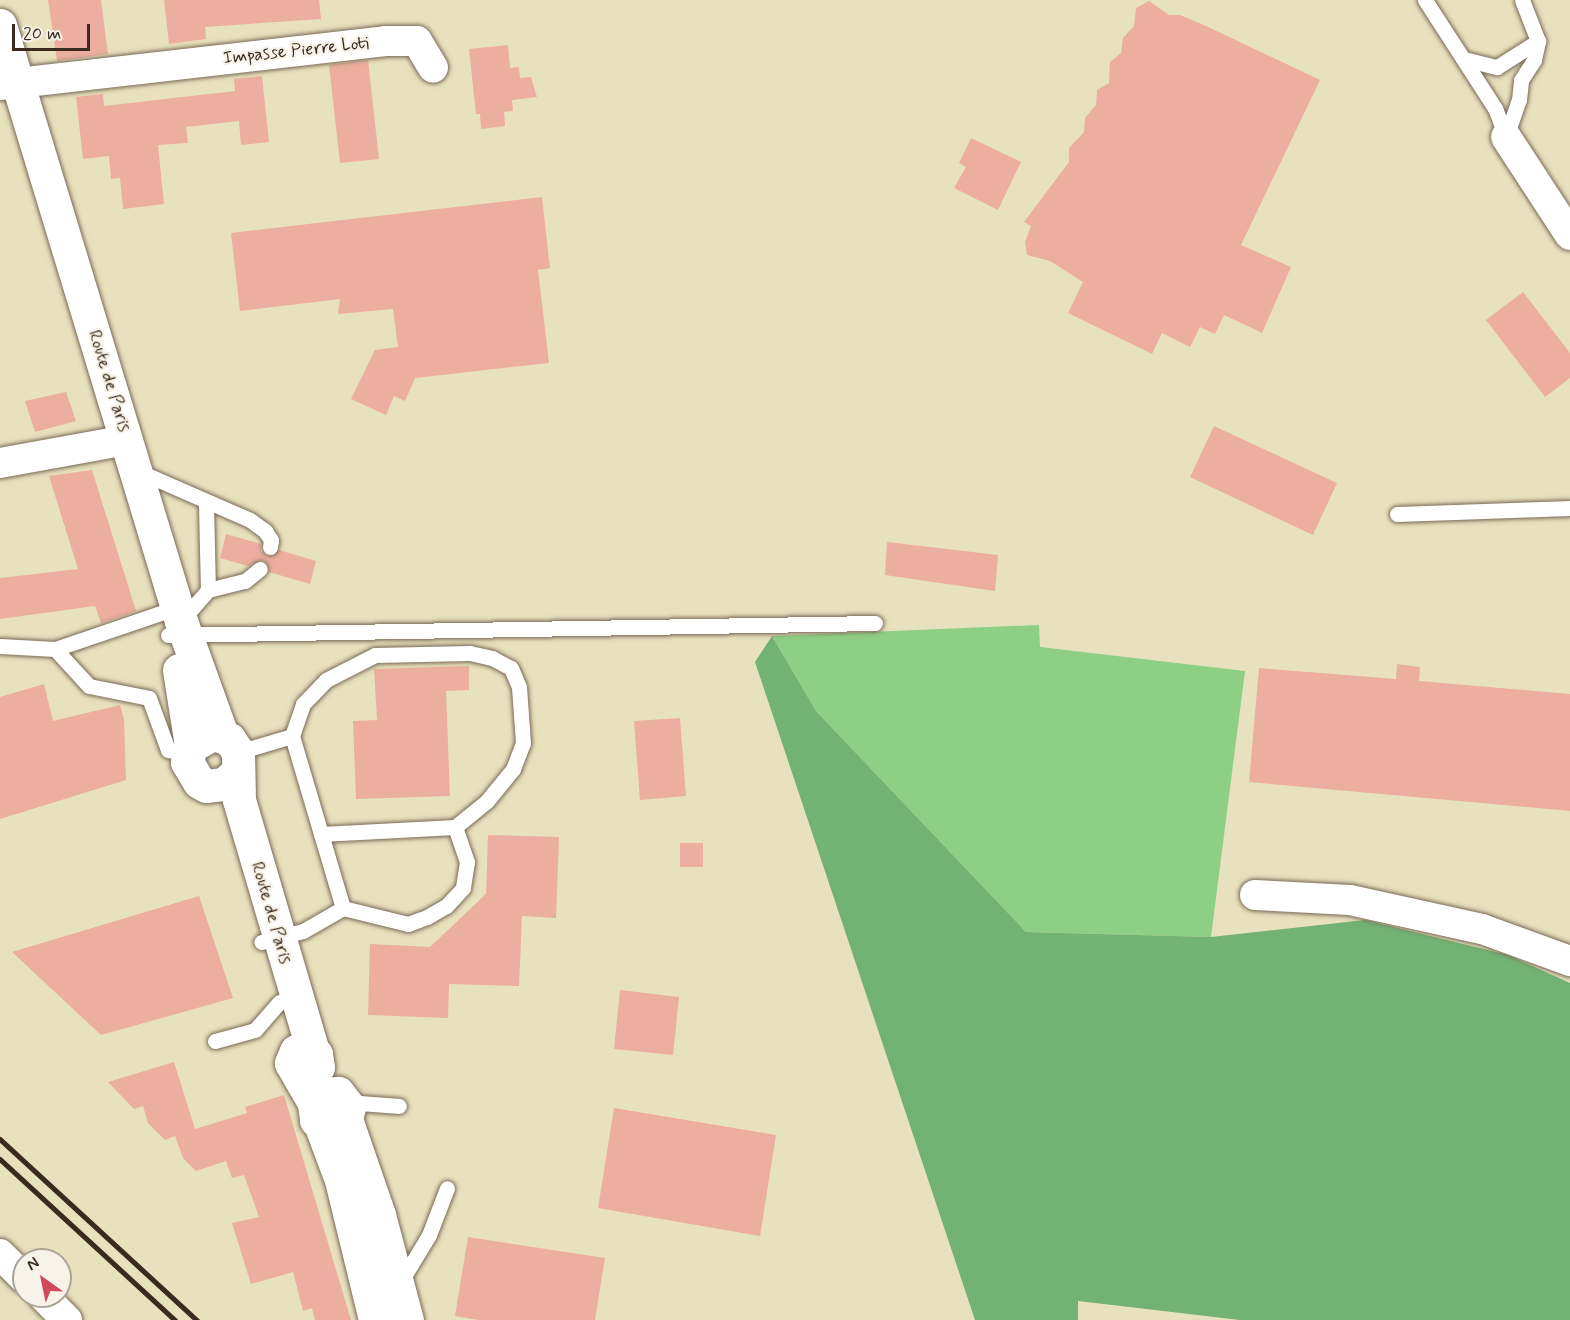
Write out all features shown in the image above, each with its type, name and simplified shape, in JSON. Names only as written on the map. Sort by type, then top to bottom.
[{"type":"main road","name":"Route de Paris","points":[[0,25],[6,87],[124,451],[174,626],[189,717],[192,777],[206,786],[220,806],[269,940],[306,1060]]},
{"type":"main road","name":"Route de Paris","points":[[174,626],[232,753],[239,800],[269,940],[279,1002],[306,1060],[333,1108],[399,1286],[407,1320]]},
{"type":"main road","points":[[189,750],[205,735],[232,753],[224,784],[206,786]]},
{"type":"main road","name":"Route de Paris","points":[[333,1108],[341,1180],[375,1320]]},
{"type":"street","name":"Impasse Pierre Loti","points":[[6,87],[386,41],[417,41],[434,68]]},
{"type":"street","points":[[1506,137],[1570,235]]},
{"type":"street","points":[[0,463],[124,451]]},
{"type":"street","points":[[1255,895],[1350,900],[1482,928],[1570,961]]},
{"type":"street","points":[[0,1254],[12,1266]]},
{"type":"street","points":[[54,1308],[67,1320]]},
{"type":"lane","points":[[1425,0],[1495,108],[1506,137]]},
{"type":"lane","points":[[1506,137],[1519,100],[1521,80],[1534,60],[1538,41],[1522,0]]},
{"type":"lane","points":[[1464,59],[1497,67],[1538,41]]},
{"type":"lane","points":[[124,451],[206,504],[250,520],[265,531],[271,540],[270,547]]},
{"type":"lane","points":[[206,504],[208,590]]},
{"type":"lane","points":[[1397,514],[1570,508]]},
{"type":"lane","points":[[174,626],[208,590],[245,581],[260,570]]},
{"type":"lane","points":[[0,646],[55,649],[174,626],[875,623]]},
{"type":"lane","points":[[55,649],[88,686],[149,698],[168,750],[189,750]]},
{"type":"lane","points":[[321,834],[455,827],[487,801],[513,769],[523,743],[519,687],[511,668],[471,653],[375,655],[326,680],[303,705],[292,736],[342,908]]},
{"type":"lane","points":[[232,753],[292,736]]},
{"type":"lane","points":[[269,940],[303,931],[342,908],[408,924],[446,906],[463,888],[467,862],[455,827]]},
{"type":"lane","points":[[215,1041],[255,1030],[279,1002]]},
{"type":"lane","points":[[333,1108],[399,1106]]},
{"type":"lane","points":[[399,1286],[429,1235],[447,1188]]},
{"type":"green space","points":[[1039,625],[1040,647],[1245,671],[1211,937],[1026,932],[816,711],[772,636]]},
{"type":"green space","points":[[772,636],[816,711],[1026,932],[1211,937],[1365,920],[1508,955],[1570,983],[1570,1320],[1240,1320],[1078,1301],[1078,1320],[975,1320],[755,662]]},
{"type":"building","points":[[48,0],[101,0],[108,54],[57,61]]},
{"type":"building","points":[[164,0],[319,0],[321,19],[205,27],[206,39],[169,44]]},
{"type":"building","points":[[1149,1],[1169,15],[1180,15],[1206,26],[1320,80],[1241,245],[1291,267],[1262,333],[1224,315],[1215,334],[1200,327],[1190,347],[1162,333],[1152,354],[1068,313],[1083,282],[1050,261],[1027,255],[1025,242],[1031,226],[1024,222],[1069,162],[1069,148],[1084,132],[1085,118],[1096,105],[1097,90],[1109,83],[1110,62],[1121,53],[1123,38],[1134,26],[1136,8]]},
{"type":"building","points":[[508,45],[510,68],[519,67],[520,78],[531,77],[537,97],[512,100],[513,111],[504,112],[505,126],[481,129],[480,114],[476,114],[469,49]]},
{"type":"building","points":[[368,60],[379,159],[340,163],[329,65]]},
{"type":"building","points":[[262,76],[269,142],[241,145],[239,121],[186,127],[188,143],[158,145],[164,204],[123,209],[120,178],[111,179],[109,156],[83,159],[76,97],[103,94],[104,106],[235,91],[234,79]]},
{"type":"building","points":[[971,138],[1021,162],[998,210],[954,188],[966,167],[959,163]]},
{"type":"building","points":[[542,197],[550,268],[538,270],[549,363],[415,378],[405,401],[394,396],[386,415],[351,399],[375,350],[398,347],[393,309],[338,314],[340,299],[240,311],[231,233]]},
{"type":"building","points":[[1523,292],[1570,353],[1570,378],[1545,397],[1486,320]]},
{"type":"building","points":[[66,392],[76,421],[35,432],[25,401]]},
{"type":"building","points":[[1214,426],[1337,483],[1313,535],[1190,477]]},
{"type":"building","points":[[92,470],[136,611],[101,623],[95,606],[0,619],[0,578],[78,569],[49,476]]},
{"type":"building","points":[[226,534],[261,544],[261,551],[268,556],[279,550],[316,561],[310,584],[269,572],[263,560],[248,566],[220,558]]},
{"type":"building","points":[[887,542],[998,555],[995,591],[885,575]]},
{"type":"building","points":[[1397,664],[1420,667],[1419,681],[1570,694],[1570,811],[1249,782],[1259,668],[1396,679]]},
{"type":"building","points":[[469,666],[469,690],[446,691],[450,796],[356,799],[353,721],[377,720],[374,669]]},
{"type":"building","points":[[44,684],[53,721],[120,705],[124,719],[126,780],[0,819],[0,697]]},
{"type":"building","points":[[680,718],[686,796],[640,800],[634,721]]},
{"type":"building","points":[[488,835],[559,837],[556,918],[522,916],[519,986],[449,984],[448,1018],[368,1015],[370,944],[430,947],[486,894]]},
{"type":"building","points":[[680,843],[703,843],[703,867],[680,867]]},
{"type":"building","points":[[199,896],[233,998],[101,1035],[12,952]]},
{"type":"building","points":[[620,990],[679,997],[673,1055],[614,1049]]},
{"type":"building","points":[[174,1062],[195,1129],[247,1113],[245,1107],[284,1095],[351,1320],[315,1320],[312,1308],[303,1311],[293,1272],[251,1284],[232,1223],[259,1217],[244,1175],[232,1178],[226,1161],[196,1171],[183,1158],[175,1136],[165,1140],[148,1123],[143,1106],[134,1109],[108,1082]]},
{"type":"building","points":[[614,1108],[776,1135],[760,1236],[598,1208]]},
{"type":"building","points":[[468,1237],[605,1258],[595,1320],[478,1320],[455,1316]]},
{"type":"railway","points":[[0,1139],[197,1320]]},
{"type":"railway","points":[[0,1159],[175,1320]]}]
